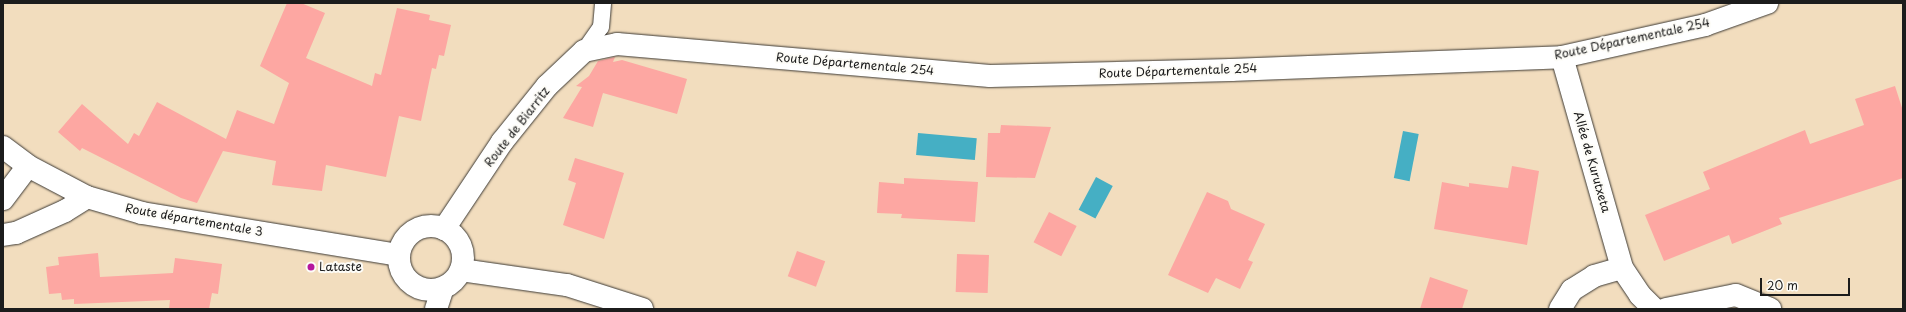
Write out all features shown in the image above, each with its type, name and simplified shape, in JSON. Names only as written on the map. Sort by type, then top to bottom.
[{"type":"street","name":"Route Départementale 254","points":[[584,51],[617,44],[990,76],[1562,57],[1705,25],[1767,3]]},
{"type":"street","name":"Route de Biarritz","points":[[444,229],[502,142],[547,86],[584,51]]},
{"type":"street","name":"Allée de Kurutxeta","points":[[1562,57],[1622,268],[1640,295],[1654,309]]},
{"type":"street","name":"Route départementale 3","points":[[3,146],[28,166],[87,198],[142,213],[400,255]]},
{"type":"street","points":[[3,199],[28,166]]},
{"type":"street","points":[[3,235],[16,233],[65,211],[87,198]]},
{"type":"street","points":[[432,226],[444,229],[455,237],[462,249],[461,270],[451,284],[443,288],[427,290],[412,284],[402,271],[400,255],[406,239],[419,228],[432,226]]},
{"type":"street","points":[[1560,309],[1572,290],[1594,276],[1622,268]]},
{"type":"street","points":[[461,270],[567,285],[642,309]]},
{"type":"street","points":[[436,309],[443,288]]},
{"type":"street","points":[[1666,309],[1736,295],[1770,309]]},
{"type":"lane","points":[[584,51],[601,27],[603,3]]},
{"type":"water","points":[[1403,131],[1419,134],[1410,181],[1394,178]]},
{"type":"water","points":[[918,133],[977,138],[975,160],[916,155]]},
{"type":"water","points":[[1096,177],[1113,186],[1095,219],[1079,210]]},
{"type":"building","points":[[287,3],[301,3],[325,13],[306,58],[372,86],[375,73],[381,75],[397,8],[430,15],[429,20],[451,25],[444,56],[439,55],[436,69],[432,68],[421,121],[399,116],[386,177],[326,165],[322,191],[272,185],[276,161],[223,151],[197,203],[181,198],[82,148],[80,151],[58,132],[82,104],[128,144],[134,133],[139,136],[157,102],[226,139],[237,110],[274,124],[289,83],[260,66]]},
{"type":"building","points":[[615,57],[613,62],[622,60],[687,79],[677,114],[603,93],[593,127],[563,118],[582,87],[576,86],[589,76],[598,61]]},
{"type":"building","points":[[1895,86],[1903,111],[1903,178],[1779,218],[1782,224],[1732,244],[1729,235],[1664,261],[1645,215],[1710,189],[1703,172],[1805,130],[1810,144],[1864,125],[1855,99]]},
{"type":"building","points":[[1001,125],[1051,127],[1035,178],[986,177],[988,133],[1000,133]]},
{"type":"building","points":[[575,158],[624,173],[604,239],[563,225],[576,183],[568,180]]},
{"type":"building","points":[[1512,166],[1539,171],[1527,245],[1434,229],[1442,182],[1469,187],[1469,183],[1508,188]]},
{"type":"building","points":[[904,178],[978,182],[975,222],[901,218],[902,214],[877,213],[879,182],[904,184]]},
{"type":"building","points":[[1207,192],[1228,201],[1231,209],[1265,224],[1248,260],[1253,262],[1240,289],[1216,278],[1208,293],[1168,275]]},
{"type":"building","points":[[1049,212],[1077,226],[1061,256],[1034,242]]},
{"type":"building","points":[[797,251],[825,261],[816,287],[788,276]]},
{"type":"building","points":[[98,253],[100,277],[173,273],[175,258],[222,264],[218,294],[212,293],[209,309],[169,309],[170,300],[74,304],[74,299],[62,300],[61,293],[49,294],[46,267],[59,265],[58,257]]},
{"type":"building","points":[[957,254],[989,255],[988,293],[956,292]]},
{"type":"building","points":[[1430,277],[1468,290],[1462,309],[1420,309]]},
{"type":"place","name":"Lataste","points":[[311,267]]}]
